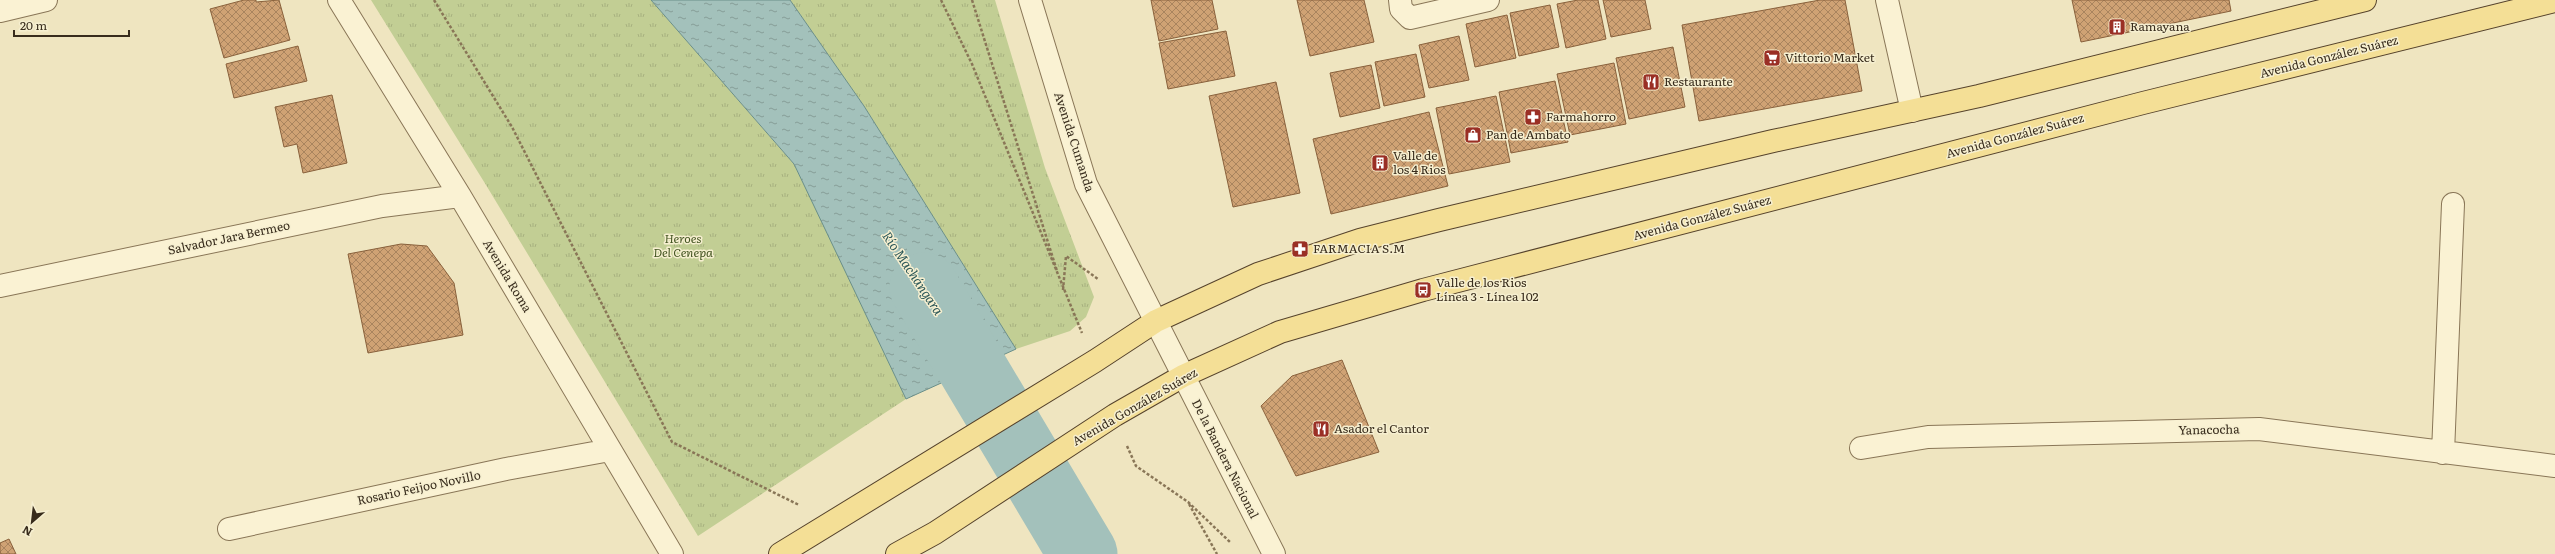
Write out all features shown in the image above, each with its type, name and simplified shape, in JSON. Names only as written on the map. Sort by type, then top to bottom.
[{"type":"main road","points":[[780,554],[902,480],[1156,321],[1258,274],[1360,240],[1773,141],[1912,111],[2365,0]]},
{"type":"main road","name":"Avenida González Suárez","points":[[897,554],[935,533],[1115,415],[1183,376],[1280,332],[1423,290],[2143,103],[2555,1]]},
{"type":"street","points":[[0,11],[46,0]]},
{"type":"street","name":"Avenida Roma","points":[[339,0],[460,196],[672,554]]},
{"type":"street","name":"Avenida Cumanda","points":[[1030,0],[1086,184],[1156,321]]},
{"type":"street","points":[[1400,0],[1401,9],[1410,18],[1488,0]]},
{"type":"street","points":[[1887,0],[1912,111]]},
{"type":"street","name":"Salvador Jara Bermeo","points":[[0,286],[382,206],[460,196]]},
{"type":"street","points":[[2443,453],[2453,204]]},
{"type":"street","name":"De la Bandera Nacional","points":[[1156,321],[1274,554]]},
{"type":"street","name":"Yanacocha","points":[[1861,448],[1928,437],[2259,429],[2555,466]]},
{"type":"street","name":"Rosario Feijoo Novillo","points":[[229,529],[506,469],[610,450]]},
{"type":"path","points":[[434,0],[512,127],[672,442],[834,522]]},
{"type":"path","points":[[940,0],[972,64],[1063,291],[1094,361]]},
{"type":"path","points":[[972,0],[1063,291]]},
{"type":"path","points":[[1115,415],[1136,466],[1188,502],[1237,549]]},
{"type":"path","points":[[1188,502],[1217,554]]},
{"type":"green space","name":"Heroes Del Cenepa","points":[[371,0],[651,0],[799,170],[906,399],[698,536],[486,185]]},
{"type":"green space","points":[[790,0],[995,0],[1045,168],[1094,297],[1086,317],[1070,331],[1016,349],[864,106]]},
{"type":"water","points":[[651,0],[790,0],[864,106],[1016,349],[906,399],[794,164]]},
{"type":"building","points":[[244,0],[256,0],[256,2],[279,0],[290,40],[224,58],[210,9]]},
{"type":"building","points":[[1151,0],[1212,0],[1218,29],[1159,41]]},
{"type":"building","points":[[1297,0],[1364,0],[1374,42],[1310,56]]},
{"type":"building","points":[[1578,0],[1598,0],[1606,39],[1566,48],[1557,4]]},
{"type":"building","points":[[1603,0],[1645,0],[1651,29],[1611,37]]},
{"type":"building","name":"Vittorio Market","points":[[1820,0],[1845,0],[1862,91],[1699,121],[1682,25]]},
{"type":"building","name":"Ramayana","points":[[2072,0],[2229,0],[2231,11],[2081,42]]},
{"type":"building","points":[[1550,5],[1559,47],[1519,56],[1510,13]]},
{"type":"building","points":[[1507,15],[1516,58],[1475,67],[1466,24]]},
{"type":"building","points":[[1226,31],[1235,76],[1168,89],[1159,43]]},
{"type":"building","points":[[1459,36],[1469,80],[1429,88],[1419,45]]},
{"type":"building","points":[[298,46],[307,81],[234,98],[226,64]]},
{"type":"building","name":"Restaurante","points":[[1673,47],[1685,107],[1629,119],[1616,58]]},
{"type":"building","points":[[1416,54],[1425,97],[1384,106],[1375,62]]},
{"type":"building","points":[[1614,63],[1626,124],[1570,135],[1557,74]]},
{"type":"building","points":[[1371,65],[1380,108],[1340,117],[1330,73]]},
{"type":"building","name":"Farmahorro","points":[[1555,81],[1568,142],[1511,153],[1499,92]]},
{"type":"building","points":[[1276,82],[1300,193],[1233,207],[1209,96]]},
{"type":"building","points":[[332,95],[347,163],[303,173],[297,144],[284,147],[275,107]]},
{"type":"building","name":"Pan de Ambato","points":[[1496,96],[1510,162],[1449,174],[1436,108]]},
{"type":"building","name":"Valle de los 4 Rios","points":[[1429,112],[1448,186],[1331,214],[1313,139]]},
{"type":"building","points":[[401,244],[427,246],[454,283],[463,335],[368,353],[348,254]]},
{"type":"building","name":"Asador el Cantor","points":[[1342,360],[1379,452],[1296,476],[1261,406],[1292,376]]},
{"type":"building","points":[[9,539],[16,554],[0,554],[0,543]]},
{"type":"waterway","name":"Río Machángara","points":[[924,287],[1083,554]]},
{"type":"place","name":"Ramayana","points":[[2117,27]]},
{"type":"place","name":"Vittorio Market","points":[[1772,58]]},
{"type":"place","name":"Restaurante","points":[[1651,82]]},
{"type":"place","name":"Farmahorro","points":[[1533,117]]},
{"type":"place","name":"Pan de Ambato","points":[[1473,135]]},
{"type":"place","name":"Valle de los 4 Rios","points":[[1380,163]]},
{"type":"place","name":"FARMACIA S.M","points":[[1300,249]]},
{"type":"place","name":"Valle de los Rios Línea 3 - Línea 102","points":[[1423,290]]},
{"type":"place","name":"Asador el Cantor","points":[[1321,429]]}]
